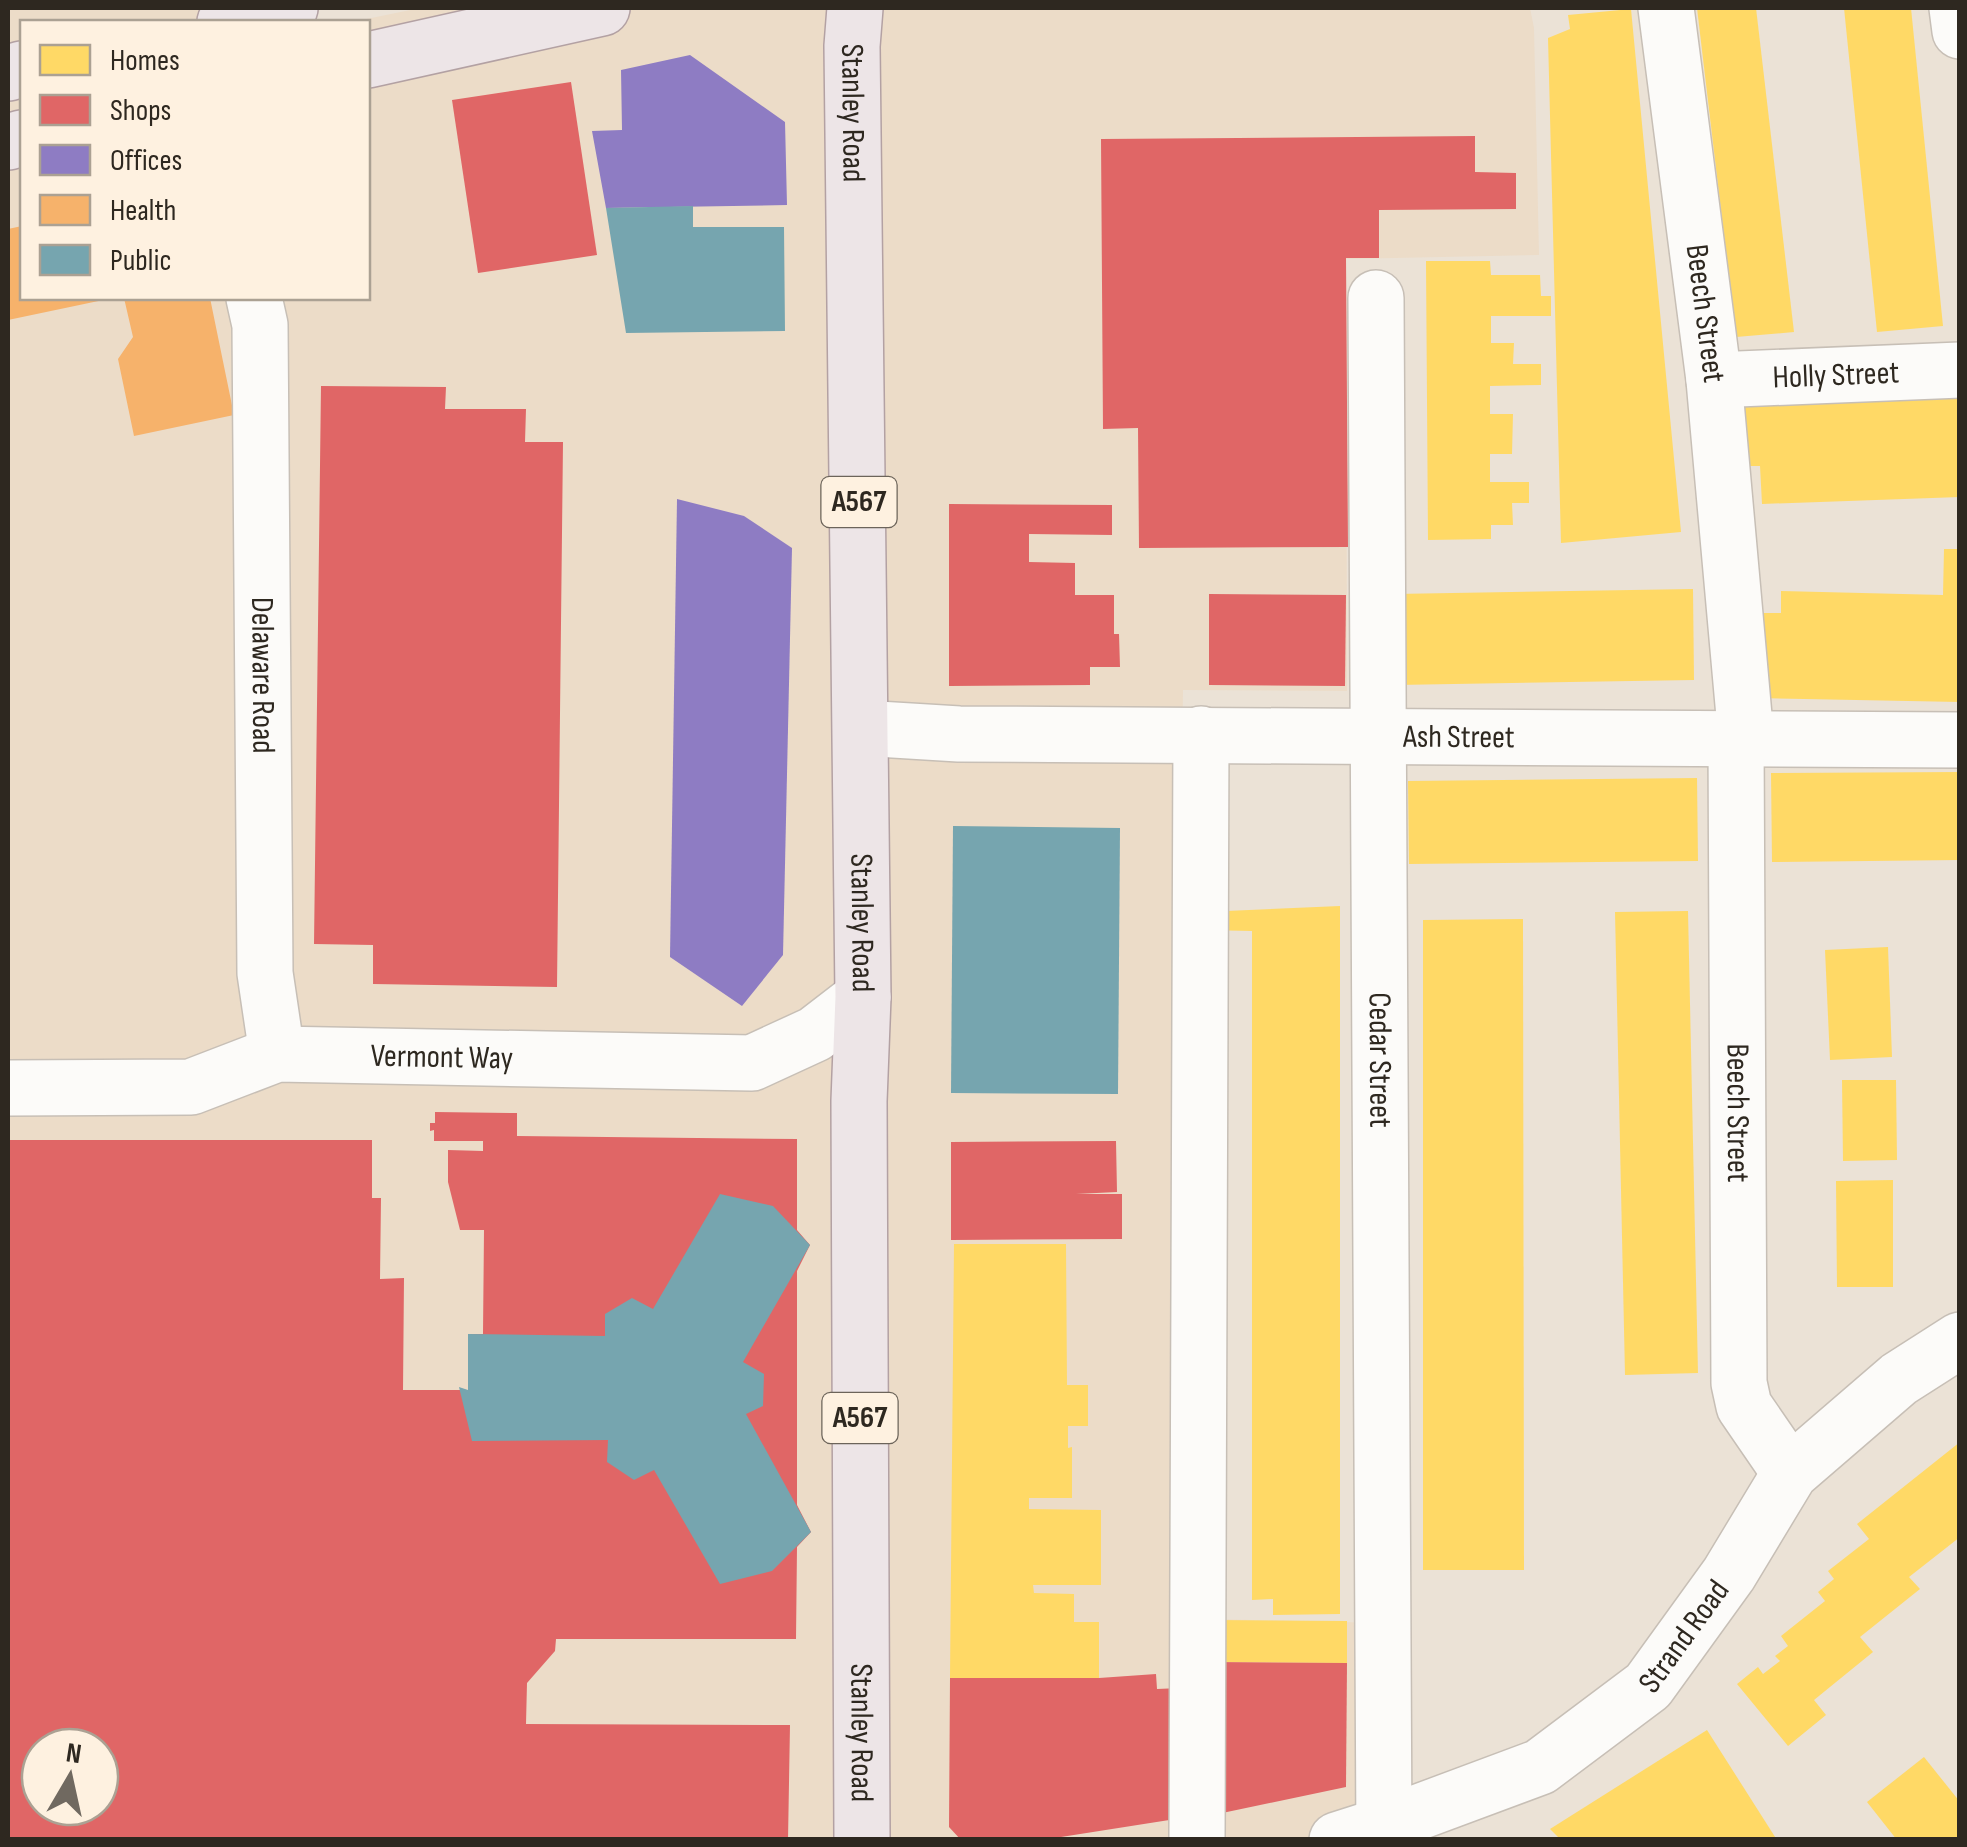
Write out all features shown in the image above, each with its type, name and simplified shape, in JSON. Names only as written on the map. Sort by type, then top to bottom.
[{"type":"main road","points":[[234,20],[290,8]]},
{"type":"main road","points":[[370,60],[602,8]]},
{"type":"main road","name":"Stanley Road","points":[[855,8],[852,46],[863,998],[859,1102],[862,1840]]},
{"type":"street","name":"Beech Street","points":[[1666,8],[1714,380],[1741,738],[1739,1383],[1744,1406],[1790,1473]]},
{"type":"street","points":[[1957,8],[1960,31]]},
{"type":"street","name":"Cedar Street","points":[[1368,1835],[1378,737],[1376,298]]},
{"type":"street","name":"Delaware Road","points":[[257,312],[265,973],[277,1054]]},
{"type":"street","name":"Holly Street","points":[[1714,380],[1960,370]]},
{"type":"street","name":"Ash Street","points":[[861,728],[959,734],[1960,740]]},
{"type":"street","points":[[1197,1840],[1201,734]]},
{"type":"street","name":"Vermont Way","points":[[8,1088],[191,1088],[277,1054],[752,1063],[815,1034],[863,998]]},
{"type":"street","name":"Strand Road","points":[[1368,1835],[1540,1767],[1648,1686],[1729,1574],[1790,1473],[1899,1378],[1960,1340]]},
{"type":"shaded area","points":[[8,8],[251,8],[254,20],[20,20],[20,300],[370,300],[370,20],[362,20],[420,8],[1530,8],[1534,28],[1539,255],[1346,259],[1347,691],[1183,690],[1169,1618],[1383,1623],[1383,1839],[8,1840]]},
{"type":"building: Homes","points":[[1697,8],[1756,8],[1794,332],[1736,337]]},
{"type":"building: Homes","points":[[1844,8],[1911,8],[1943,326],[1877,332]]},
{"type":"building: Homes","points":[[1631,9],[1681,532],[1561,543],[1548,38],[1570,29],[1568,15]]},
{"type":"building: Homes","points":[[1426,261],[1490,261],[1491,275],[1540,275],[1541,296],[1551,296],[1551,316],[1491,316],[1491,343],[1514,343],[1513,364],[1541,364],[1541,385],[1490,386],[1490,414],[1513,414],[1512,454],[1490,454],[1490,482],[1529,482],[1529,503],[1512,503],[1513,525],[1491,525],[1491,539],[1428,540]]},
{"type":"building: Homes","points":[[1960,393],[1960,497],[1762,504],[1760,466],[1744,466],[1742,400]]},
{"type":"building: Homes","points":[[1944,549],[1960,549],[1960,702],[1755,698],[1757,613],[1781,613],[1781,591],[1943,595]]},
{"type":"building: Homes","points":[[1693,589],[1694,680],[1396,685],[1394,594]]},
{"type":"building: Homes","points":[[1960,772],[1960,860],[1772,862],[1771,773]]},
{"type":"building: Homes","points":[[1697,778],[1698,861],[1409,864],[1408,781]]},
{"type":"building: Homes","points":[[1340,906],[1340,1614],[1273,1615],[1273,1599],[1252,1600],[1252,931],[1204,930],[1203,912]]},
{"type":"building: Homes","points":[[1688,911],[1698,1373],[1625,1375],[1615,912]]},
{"type":"building: Homes","points":[[1523,919],[1524,1570],[1423,1570],[1423,920]]},
{"type":"building: Homes","points":[[1888,947],[1892,1057],[1830,1060],[1825,950]]},
{"type":"building: Homes","points":[[1842,1080],[1896,1080],[1897,1160],[1843,1161]]},
{"type":"building: Homes","points":[[1893,1180],[1893,1287],[1837,1287],[1836,1181]]},
{"type":"building: Homes","points":[[954,1244],[1066,1244],[1067,1385],[1088,1385],[1088,1426],[1068,1426],[1072,1498],[1029,1498],[1029,1509],[1101,1510],[1101,1585],[1033,1585],[1034,1593],[1074,1594],[1074,1622],[1099,1622],[1099,1678],[950,1678]]},
{"type":"building: Homes","points":[[1960,1442],[1960,1537],[1909,1577],[1920,1589],[1860,1637],[1873,1652],[1814,1700],[1826,1715],[1788,1746],[1737,1684],[1758,1667],[1763,1674],[1780,1661],[1775,1656],[1788,1646],[1781,1636],[1825,1601],[1818,1592],[1834,1579],[1828,1571],[1869,1539],[1857,1524]]},
{"type":"building: Homes","points":[[1211,1620],[1347,1621],[1347,1663],[1211,1662]]},
{"type":"building: Homes","points":[[1707,1730],[1777,1840],[1561,1840],[1550,1829]]},
{"type":"building: Homes","points":[[1924,1757],[1960,1802],[1960,1840],[1897,1840],[1867,1802]]},
{"type":"building: Shops","points":[[571,82],[597,255],[478,273],[452,100]]},
{"type":"building: Shops","points":[[1475,136],[1475,172],[1516,173],[1516,209],[1379,210],[1379,258],[1346,258],[1348,547],[1139,548],[1138,428],[1103,429],[1101,139]]},
{"type":"building: Shops","points":[[321,386],[446,387],[445,409],[526,409],[525,442],[563,442],[557,987],[373,984],[373,945],[314,944]]},
{"type":"building: Shops","points":[[949,504],[1112,505],[1112,535],[1029,534],[1029,562],[1075,563],[1075,595],[1114,595],[1114,634],[1119,634],[1120,667],[1090,667],[1090,685],[949,686]]},
{"type":"building: Shops","points":[[1209,594],[1346,595],[1345,686],[1209,685]]},
{"type":"building: Shops","points":[[435,1112],[517,1113],[517,1136],[797,1139],[797,1230],[810,1245],[797,1271],[797,1505],[811,1532],[797,1547],[796,1639],[556,1639],[555,1651],[527,1683],[526,1724],[790,1725],[788,1840],[8,1840],[8,1140],[372,1140],[372,1198],[381,1198],[380,1279],[404,1278],[403,1390],[468,1390],[468,1334],[483,1334],[484,1230],[460,1230],[448,1182],[448,1150],[483,1151],[483,1141],[434,1141],[430,1123],[435,1123]]},
{"type":"building: Shops","points":[[1116,1141],[1117,1192],[1076,1194],[1122,1194],[1122,1239],[951,1240],[951,1142]]},
{"type":"building: Shops","points":[[1211,1662],[1347,1663],[1346,1787],[1208,1816]]},
{"type":"building: Shops","points":[[1156,1674],[1157,1689],[1180,1688],[1182,1818],[1042,1840],[961,1840],[949,1827],[950,1678]]},
{"type":"building: Offices","points":[[690,55],[785,122],[787,205],[606,208],[592,131],[622,130],[621,70]]},
{"type":"building: Offices","points":[[677,499],[744,516],[792,548],[783,955],[742,1006],[670,957]]},
{"type":"building: Health","points":[[20,226],[20,300],[103,300],[8,320],[8,229]]},
{"type":"building: Health","points":[[124,300],[210,300],[234,415],[134,436],[118,359],[133,337]]},
{"type":"building: Public","points":[[693,206],[693,227],[784,227],[785,331],[626,333],[606,208]]},
{"type":"building: Public","points":[[953,826],[1120,828],[1118,1094],[951,1093]]},
{"type":"building: Public","points":[[720,1194],[773,1206],[810,1245],[743,1362],[764,1374],[763,1406],[746,1414],[811,1532],[772,1571],[720,1584],[654,1470],[634,1480],[607,1462],[608,1440],[472,1441],[459,1387],[468,1390],[468,1334],[605,1336],[605,1314],[632,1298],[653,1309]]}]
